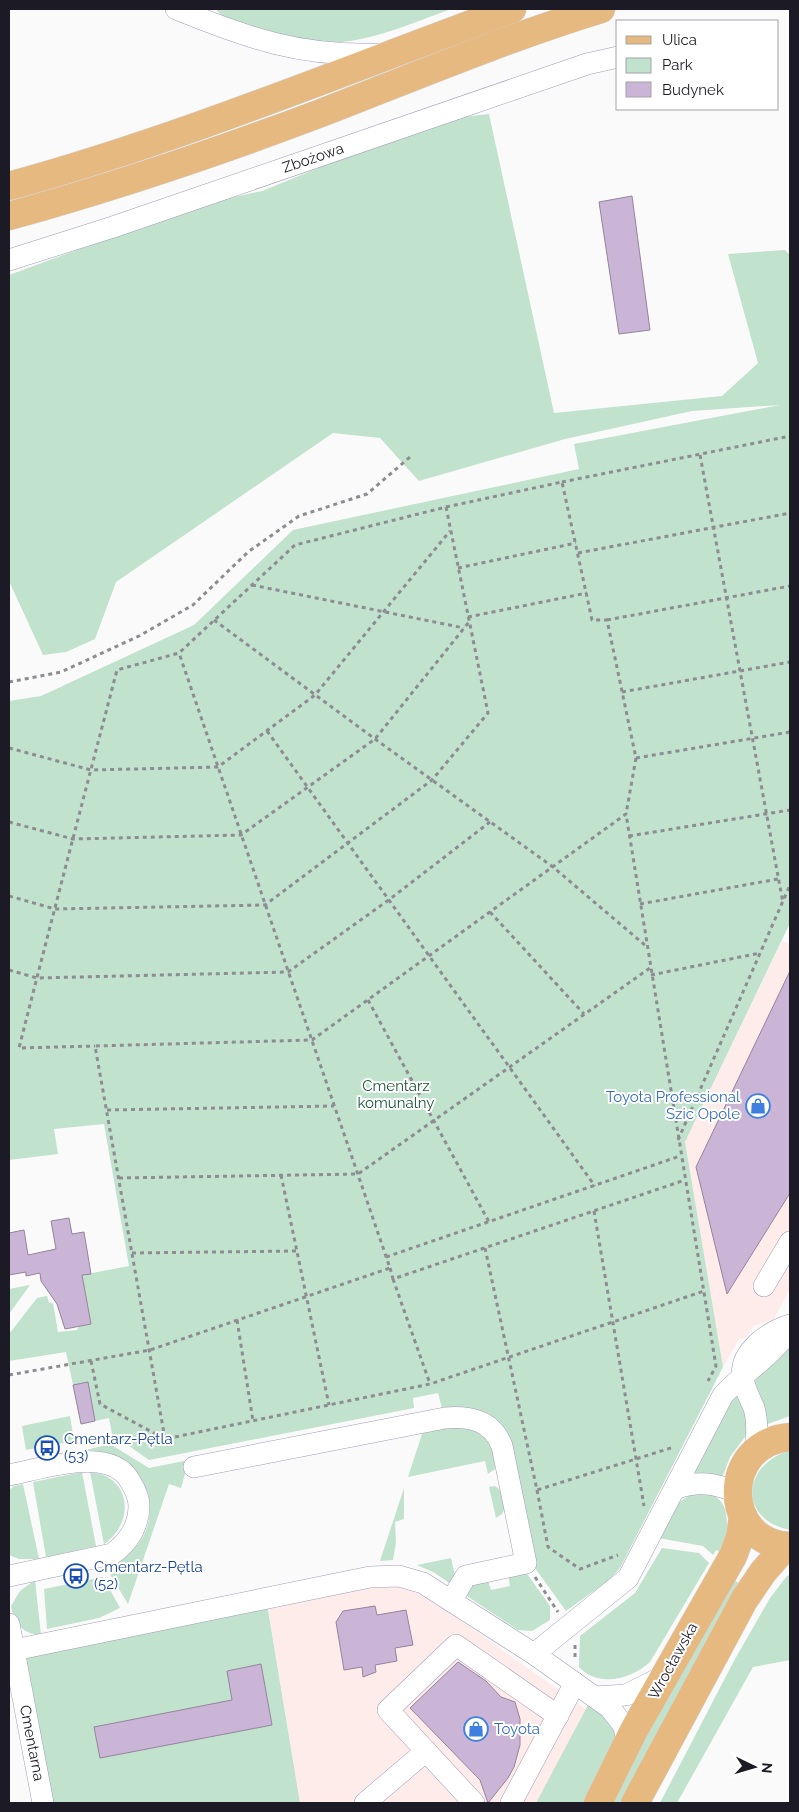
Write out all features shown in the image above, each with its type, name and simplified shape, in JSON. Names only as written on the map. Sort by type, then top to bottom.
[{"type":"main road","points":[[9,186],[148,144],[242,112],[512,9]]},
{"type":"main road","points":[[9,216],[147,175],[228,147],[504,42],[601,9]]},
{"type":"main road","points":[[756,1450],[787,1436]]},
{"type":"main road","name":"Wrocławska","points":[[598,1803],[664,1676],[733,1556],[740,1537],[740,1473],[756,1450]]},
{"type":"main road","points":[[635,1803],[744,1600],[763,1572],[788,1546],[761,1536],[740,1504]]},
{"type":"street","points":[[176,9],[214,16],[250,38],[294,50],[354,55],[396,53]]},
{"type":"street","name":"Zbożowa","points":[[9,260],[114,227],[587,64],[616,57]]},
{"type":"street","points":[[764,1286],[790,1242]]},
{"type":"street","points":[[756,1450],[754,1408],[742,1376],[744,1364],[757,1343],[766,1336],[790,1325]]},
{"type":"street","points":[[534,1654],[628,1578],[724,1395],[742,1376],[764,1360],[790,1330]]},
{"type":"street","points":[[194,1467],[445,1418],[467,1417],[475,1419],[492,1429],[502,1446],[526,1563],[466,1576],[451,1601]]},
{"type":"street","points":[[9,1475],[98,1461],[118,1468],[128,1477],[136,1491],[139,1504],[134,1529],[121,1548],[112,1554],[9,1576]]},
{"type":"street","points":[[676,1488],[694,1482],[721,1486],[740,1504]]},
{"type":"street","points":[[14,1650],[379,1576],[399,1576],[423,1583],[534,1654],[575,1676],[594,1697],[618,1716],[624,1726],[627,1744]]},
{"type":"street","name":"Cmentarna","points":[[9,1624],[43,1803]]},
{"type":"street","points":[[474,1803],[388,1710],[456,1646],[558,1716]]},
{"type":"street","points":[[511,1803],[558,1716],[575,1676]]},
{"type":"street","points":[[594,1697],[626,1695],[664,1676]]},
{"type":"street","points":[[365,1803],[426,1751]]},
{"type":"path","points":[[626,814],[312,1040],[19,1048],[117,670],[178,653],[295,545],[446,507],[790,436]]},
{"type":"path","points":[[700,455],[783,903]]},
{"type":"path","points":[[9,682],[61,672],[139,636],[193,606],[248,552],[299,516],[367,494],[410,457]]},
{"type":"path","points":[[562,482],[592,620],[607,620],[790,586]]},
{"type":"path","points":[[9,896],[55,909],[265,905],[432,780],[488,713],[446,507]]},
{"type":"path","points":[[578,553],[790,513]]},
{"type":"path","points":[[9,748],[91,770],[218,767],[315,696],[451,530]]},
{"type":"path","points":[[458,568],[576,543]]},
{"type":"path","points":[[252,585],[464,628]]},
{"type":"path","points":[[468,618],[587,593]]},
{"type":"path","points":[[214,620],[315,696],[553,866],[647,947]]},
{"type":"path","points":[[607,620],[636,758],[626,814],[680,1156],[716,1366],[708,1382]]},
{"type":"path","points":[[9,822],[73,839],[241,835],[375,739],[469,622]]},
{"type":"path","points":[[178,653],[430,1384]]},
{"type":"path","points":[[622,692],[790,662]]},
{"type":"path","points":[[267,731],[430,954],[595,1186]]},
{"type":"path","points":[[636,758],[790,732]]},
{"type":"path","points":[[629,836],[790,810]]},
{"type":"path","points":[[9,970],[37,978],[288,972],[390,899],[490,822]]},
{"type":"path","points":[[640,904],[778,879]]},
{"type":"path","points":[[678,1141],[790,885]]},
{"type":"path","points":[[490,912],[584,1014]]},
{"type":"path","points":[[651,975],[760,953]]},
{"type":"path","points":[[119,1178],[358,1174],[650,968]]},
{"type":"path","points":[[368,1000],[489,1222]]},
{"type":"path","points":[[95,1046],[165,1439]]},
{"type":"path","points":[[106,1110],[334,1106]]},
{"type":"path","points":[[386,1257],[680,1156]]},
{"type":"path","points":[[281,1175],[305,1298],[329,1405]]},
{"type":"path","points":[[394,1279],[685,1180]]},
{"type":"path","points":[[594,1211],[644,1508]]},
{"type":"path","points":[[485,1248],[548,1547],[580,1569],[623,1553]]},
{"type":"path","points":[[132,1253],[296,1251]]},
{"type":"path","points":[[9,1375],[150,1350],[390,1268]]},
{"type":"path","points":[[91,1361],[100,1404],[165,1439],[430,1384],[704,1291]]},
{"type":"path","points":[[237,1320],[253,1421]]},
{"type":"path","points":[[537,1490],[674,1447],[679,1438]]},
{"type":"path","points":[[526,1563],[560,1615]]},
{"type":"path","points":[[575,1641],[575,1676]]},
{"type":"shaded area","points":[[782,941],[790,944],[790,1289],[773,1320],[753,1326],[746,1338],[739,1339],[723,1367],[685,1142]]},
{"type":"shaded area","points":[[403,1587],[432,1600],[587,1710],[536,1803],[300,1803],[268,1607],[358,1588]]},
{"type":"green space","points":[[216,9],[451,9],[376,35],[336,43],[317,43],[269,33],[223,18]]},
{"type":"green space","name":"Cmentarz komunalny","points":[[489,114],[554,413],[722,396],[758,363],[728,254],[785,250],[790,255],[790,923],[685,1142],[723,1367],[620,1568],[609,1580],[566,1611],[535,1568],[511,1446],[442,1408],[438,1393],[413,1398],[414,1408],[149,1460],[112,1434],[109,1418],[95,1421],[88,1383],[73,1385],[66,1352],[9,1361],[9,1334],[37,1298],[47,1296],[49,1303],[53,1303],[58,1332],[77,1330],[79,1326],[91,1324],[82,1275],[129,1266],[104,1124],[54,1129],[58,1154],[9,1160],[9,701],[41,696],[194,625],[293,530],[579,469],[574,444],[780,405],[692,411],[565,439],[419,481],[380,438],[333,433],[116,582],[95,639],[66,652],[43,655],[9,581],[9,275],[202,204],[262,191],[360,151],[454,118]]},
{"type":"green space","points":[[30,1285],[9,1314],[9,1289]]},
{"type":"green space","points":[[790,1340],[790,1416],[765,1425],[751,1381]]},
{"type":"green space","points":[[740,1394],[749,1428],[745,1437],[730,1457],[722,1478],[692,1473],[734,1395]]},
{"type":"green space","points":[[70,1416],[74,1441],[26,1450],[22,1426]]},
{"type":"green space","points":[[456,1424],[477,1428],[493,1445],[495,1469],[488,1474],[485,1461],[408,1477],[423,1431]]},
{"type":"green space","points":[[110,1444],[149,1468],[189,1460],[181,1488],[169,1484],[128,1604],[111,1576],[109,1565],[130,1552],[143,1536],[149,1518],[148,1499],[141,1481],[128,1466],[110,1455],[86,1450]]},
{"type":"green space","points":[[785,1452],[790,1452],[790,1530],[774,1525],[762,1516],[755,1506],[752,1494],[754,1482],[760,1470],[770,1460]]},
{"type":"green space","points":[[82,1472],[96,1546],[46,1557],[33,1482]]},
{"type":"green space","points":[[90,1472],[104,1475],[114,1482],[121,1491],[124,1502],[121,1524],[114,1535],[104,1544]]},
{"type":"green space","points":[[23,1484],[39,1559],[19,1559],[9,1555],[9,1490],[14,1486]]},
{"type":"green space","points":[[495,1486],[500,1490],[506,1506],[502,1514],[496,1518],[489,1487]]},
{"type":"green space","points":[[404,1488],[404,1519],[395,1522],[396,1542],[393,1560],[380,1561]]},
{"type":"green space","points":[[695,1493],[711,1495],[723,1505],[727,1521],[724,1554],[716,1550],[713,1555],[703,1546],[658,1538],[677,1505]]},
{"type":"green space","points":[[662,1548],[699,1553],[709,1563],[650,1662],[634,1673],[615,1679],[605,1679],[587,1674],[579,1667],[580,1636],[635,1593]]},
{"type":"green space","points":[[451,1558],[456,1581],[452,1585],[435,1573],[417,1565]]},
{"type":"green space","points":[[525,1571],[550,1606],[550,1620],[532,1631],[518,1630],[467,1596],[469,1586],[487,1578],[491,1590],[510,1586],[508,1574]]},
{"type":"green space","points":[[790,1575],[790,1660],[753,1667],[677,1803],[660,1803],[735,1659],[770,1598],[787,1576]]},
{"type":"green space","points":[[103,1577],[120,1608],[99,1618],[47,1629],[44,1589]]},
{"type":"green space","points":[[35,1580],[41,1635],[29,1633],[20,1627],[14,1618],[11,1606],[20,1591]]},
{"type":"green space","points":[[734,1580],[743,1586],[684,1684],[620,1803],[611,1803],[655,1718]]},
{"type":"green space","points":[[266,1598],[300,1803],[44,1803],[14,1650]]},
{"type":"green space","points":[[588,1705],[615,1724],[617,1742],[586,1803],[536,1803]]},
{"type":"building","points":[[632,196],[650,330],[619,334],[599,202]]},
{"type":"building","points":[[790,971],[790,1193],[727,1294],[696,1167]]},
{"type":"building","points":[[69,1218],[72,1234],[84,1232],[91,1274],[82,1275],[91,1324],[65,1329],[57,1304],[41,1281],[40,1273],[26,1276],[26,1272],[9,1275],[9,1233],[24,1230],[28,1255],[56,1249],[51,1221]]},
{"type":"building","points":[[88,1382],[95,1421],[81,1424],[73,1385]]},
{"type":"building","points":[[375,1606],[377,1615],[406,1610],[413,1645],[395,1648],[397,1661],[375,1665],[376,1672],[363,1677],[362,1667],[344,1670],[336,1622],[343,1611]]},
{"type":"building","name":"Toyota","points":[[458,1662],[486,1681],[501,1697],[515,1702],[520,1719],[520,1745],[514,1767],[508,1778],[488,1803],[480,1780],[410,1708]]},
{"type":"building","points":[[261,1664],[272,1725],[100,1758],[94,1727],[232,1700],[227,1671]]},
{"type":"place","name":"Toyota Professional Szic Opole","points":[[758,1106]]},
{"type":"place","name":"Cmentarz-Pętla (53)","points":[[47,1448]]},
{"type":"place","name":"Cmentarz-Pętla (52)","points":[[76,1576]]},
{"type":"place","name":"Toyota","points":[[476,1729]]}]
